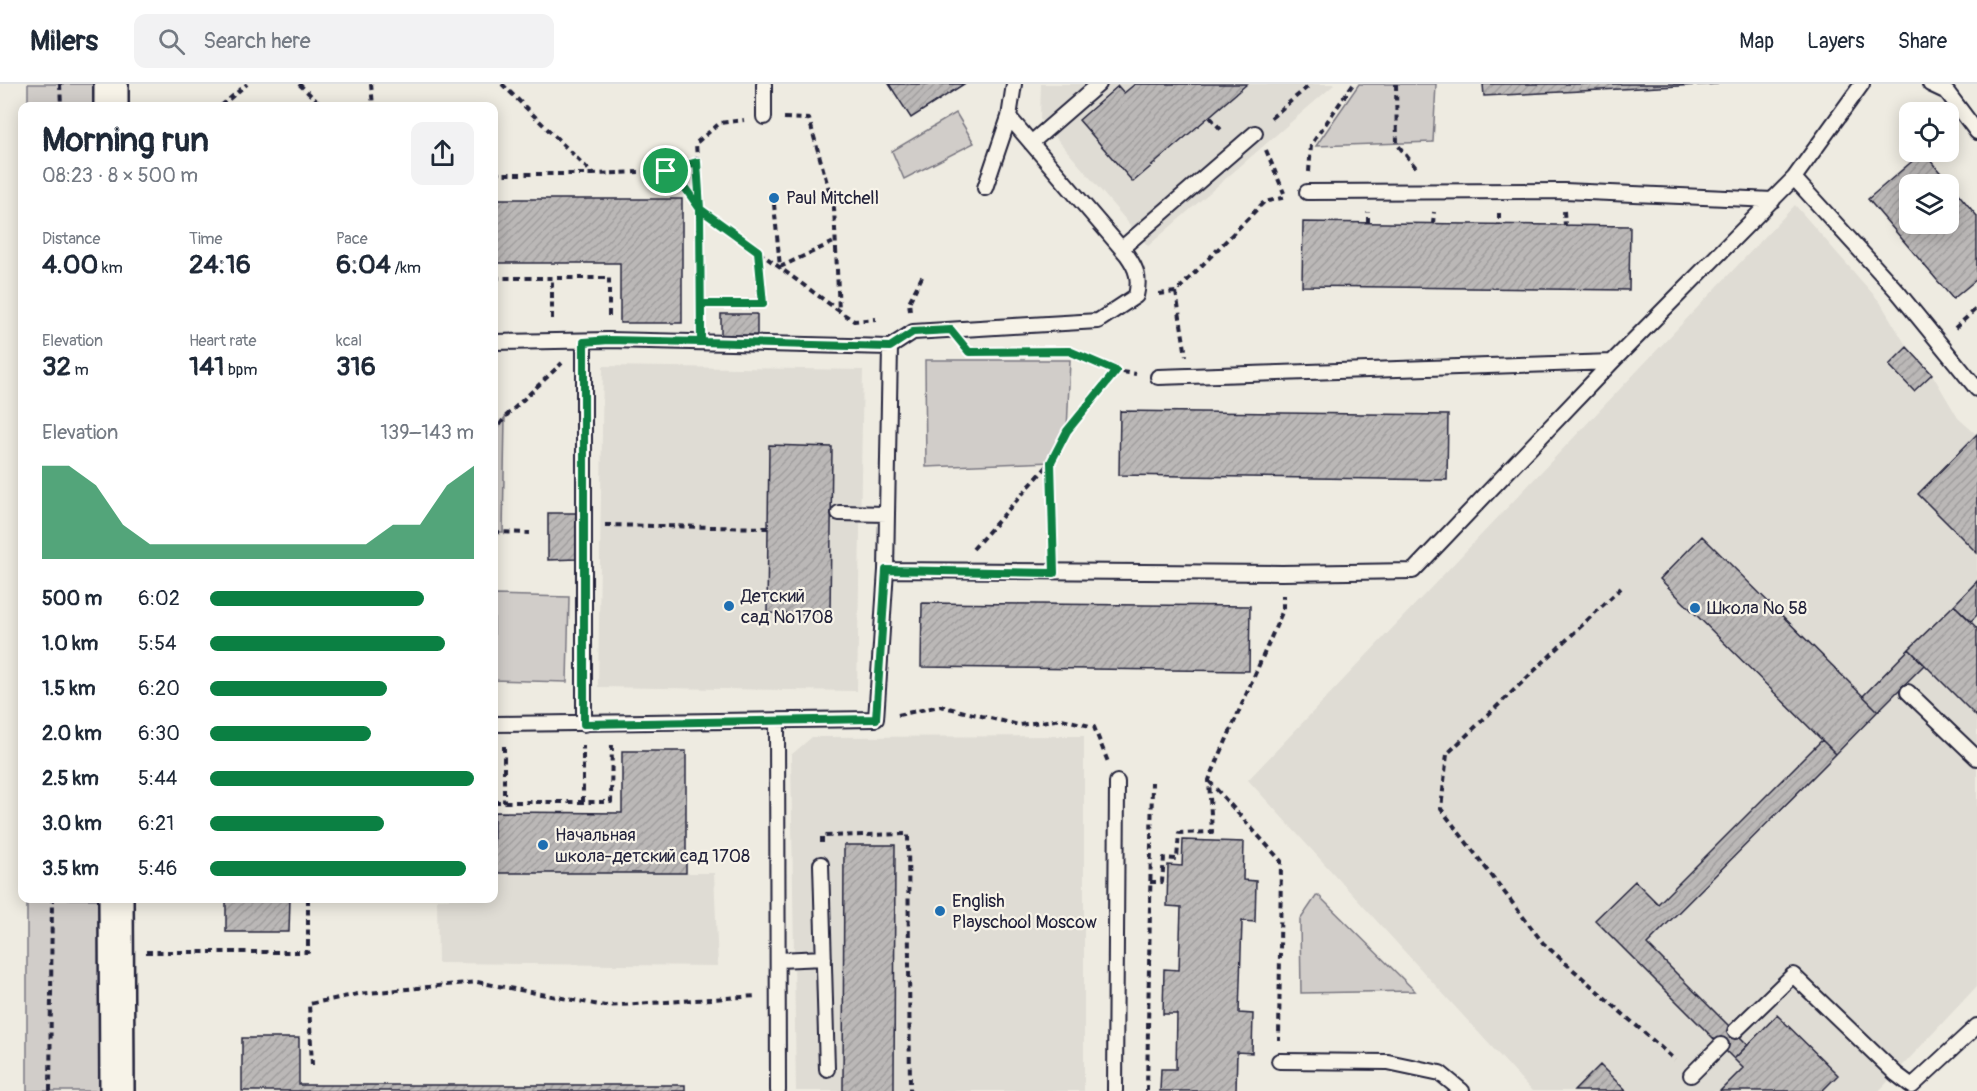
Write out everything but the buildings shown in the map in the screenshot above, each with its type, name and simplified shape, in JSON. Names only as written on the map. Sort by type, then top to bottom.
[{"type":"street","points":[[111,84],[111,102]]},
{"type":"street","points":[[116,903],[117,1091]]},
{"type":"lane","points":[[764,84],[764,117]]},
{"type":"lane","points":[[985,188],[1009,117],[1014,84]]},
{"type":"lane","points":[[1031,143],[1099,84]]},
{"type":"lane","points":[[886,570],[1054,573],[1413,571],[1612,362],[1794,178],[1862,84]]},
{"type":"lane","points":[[1930,84],[1947,92],[1977,132]]},
{"type":"lane","points":[[498,342],[609,340],[890,347],[913,332],[1098,321],[1136,296],[1139,282],[1136,267],[1009,117]]},
{"type":"lane","points":[[1122,248],[1255,133]]},
{"type":"lane","points":[[1794,178],[1897,291],[1977,389]]},
{"type":"lane","points":[[1308,192],[1564,191],[1773,200]]},
{"type":"lane","points":[[584,342],[584,724]]},
{"type":"lane","points":[[499,724],[876,719],[886,570],[890,347]]},
{"type":"lane","points":[[1158,377],[1612,362]]},
{"type":"lane","points":[[840,513],[887,514]]},
{"type":"lane","points":[[1908,692],[1977,758]]},
{"type":"lane","points":[[777,720],[778,1091]]},
{"type":"lane","points":[[1115,1091],[1117,782]]},
{"type":"lane","points":[[821,864],[827,1069]]},
{"type":"lane","points":[[778,960],[824,958]]},
{"type":"lane","points":[[1735,1031],[1793,975],[1896,1074],[1912,1086],[1977,1026]]},
{"type":"lane","points":[[1691,1075],[1721,1045]]},
{"type":"lane","points":[[1279,1061],[1388,1062],[1440,1073],[1462,1091]]},
{"type":"path","points":[[60,84],[61,102]]},
{"type":"path","points":[[226,102],[247,84]]},
{"type":"path","points":[[299,84],[318,102]]},
{"type":"path","points":[[371,84],[373,102]]},
{"type":"path","points":[[502,84],[593,174]]},
{"type":"path","points":[[1255,133],[1311,84]]},
{"type":"path","points":[[1189,376],[1176,292],[1264,202],[1308,192],[1311,145],[1353,84]]},
{"type":"path","points":[[1396,84],[1398,144],[1434,190]]},
{"type":"path","points":[[701,342],[700,209],[696,143],[720,123],[764,117],[809,119],[834,208],[840,311]]},
{"type":"path","points":[[1264,145],[1286,197]]},
{"type":"path","points":[[498,174],[666,171],[697,162]]},
{"type":"path","points":[[666,171],[683,185],[700,209],[854,321],[876,319]]},
{"type":"path","points":[[774,204],[780,267]]},
{"type":"path","points":[[1564,218],[1564,226]]},
{"type":"path","points":[[780,267],[836,242]]},
{"type":"path","points":[[701,304],[763,304],[758,251]]},
{"type":"path","points":[[913,332],[909,302],[924,273]]},
{"type":"path","points":[[498,278],[609,278],[609,340]]},
{"type":"path","points":[[552,278],[552,342]]},
{"type":"path","points":[[1938,343],[1977,308]]},
{"type":"path","points":[[498,428],[505,417],[584,342]]},
{"type":"path","points":[[953,572],[1051,462],[1067,431],[1116,371],[1069,351],[991,352]]},
{"type":"path","points":[[1051,462],[1054,573]]},
{"type":"path","points":[[584,525],[768,528]]},
{"type":"path","points":[[498,532],[530,533]]},
{"type":"path","points":[[1150,882],[1162,882],[1164,858],[1177,858],[1179,833],[1212,832],[1209,780],[1283,610],[1282,573]]},
{"type":"path","points":[[1621,588],[1447,754],[1441,809],[1543,943],[1691,1075]]},
{"type":"path","points":[[876,719],[940,706],[1019,725],[1062,719],[1094,727],[1117,782]]},
{"type":"path","points":[[499,724],[504,802]]},
{"type":"path","points":[[583,802],[584,724]]},
{"type":"path","points":[[498,802],[611,801],[612,724]]},
{"type":"path","points":[[1209,780],[1281,861],[1279,1061]]},
{"type":"path","points":[[1147,1091],[1152,782]]},
{"type":"path","points":[[821,864],[822,836],[908,834],[910,1091]]},
{"type":"path","points":[[50,1091],[52,903]]},
{"type":"path","points":[[146,952],[308,952],[308,903]]},
{"type":"path","points":[[312,1065],[309,1004],[358,994],[477,982],[605,1006],[778,994]]},
{"type":"shaded area","points":[[28,84],[102,84],[102,102],[28,102]]},
{"type":"shaded area","points":[[1041,84],[1335,84],[1148,246],[1040,119]]},
{"type":"shaded area","points":[[1359,84],[1436,84],[1433,142],[1316,146]]},
{"type":"shaded area","points":[[956,113],[974,143],[904,179],[892,151]]},
{"type":"shaded area","name":"Школа № 58","points":[[1795,205],[1880,302],[1907,347],[1932,374],[1958,418],[1977,435],[1977,986],[1879,1091],[1532,1091],[1248,780]]},
{"type":"shaded area","points":[[925,360],[1070,360],[1067,431],[1051,462],[926,467]]},
{"type":"shaded area","name":"Детский сад №1708","points":[[603,366],[863,370],[857,691],[598,687]]},
{"type":"shaded area","points":[[505,417],[503,532],[498,532],[498,428]]},
{"type":"shaded area","points":[[498,595],[569,597],[567,682],[498,680]]},
{"type":"shaded area","name":"English Playschool Moscow","points":[[1084,736],[1084,1091],[796,1091],[791,755],[812,737]]},
{"type":"shaded area","points":[[498,873],[714,873],[718,966],[438,963],[437,903],[498,903]]},
{"type":"shaded area","points":[[1317,895],[1415,991],[1301,993],[1300,920]]},
{"type":"shaded area","points":[[27,903],[104,903],[104,1091],[27,1091]]},
{"type":"place","name":"Paul Mitchell","points":[[774,198]]},
{"type":"place","name":"Детский сад №1708","points":[[729,606]]},
{"type":"place","name":"Школа № 58","points":[[1695,608]]},
{"type":"place","name":"Начальная школа-детский сад 1708","points":[[543,845]]},
{"type":"place","name":"English Playschool Moscow","points":[[940,911]]},
{"type":"route","points":[[666,171],[683,185],[700,209],[701,342],[609,340],[584,342],[584,724],[876,719],[886,570],[1054,573],[1054,504],[1051,462],[1067,431],[1116,371],[1069,351],[969,352],[951,330],[913,332],[890,347],[701,342],[701,304],[763,304],[758,251],[700,209],[697,162],[666,171]]}]
